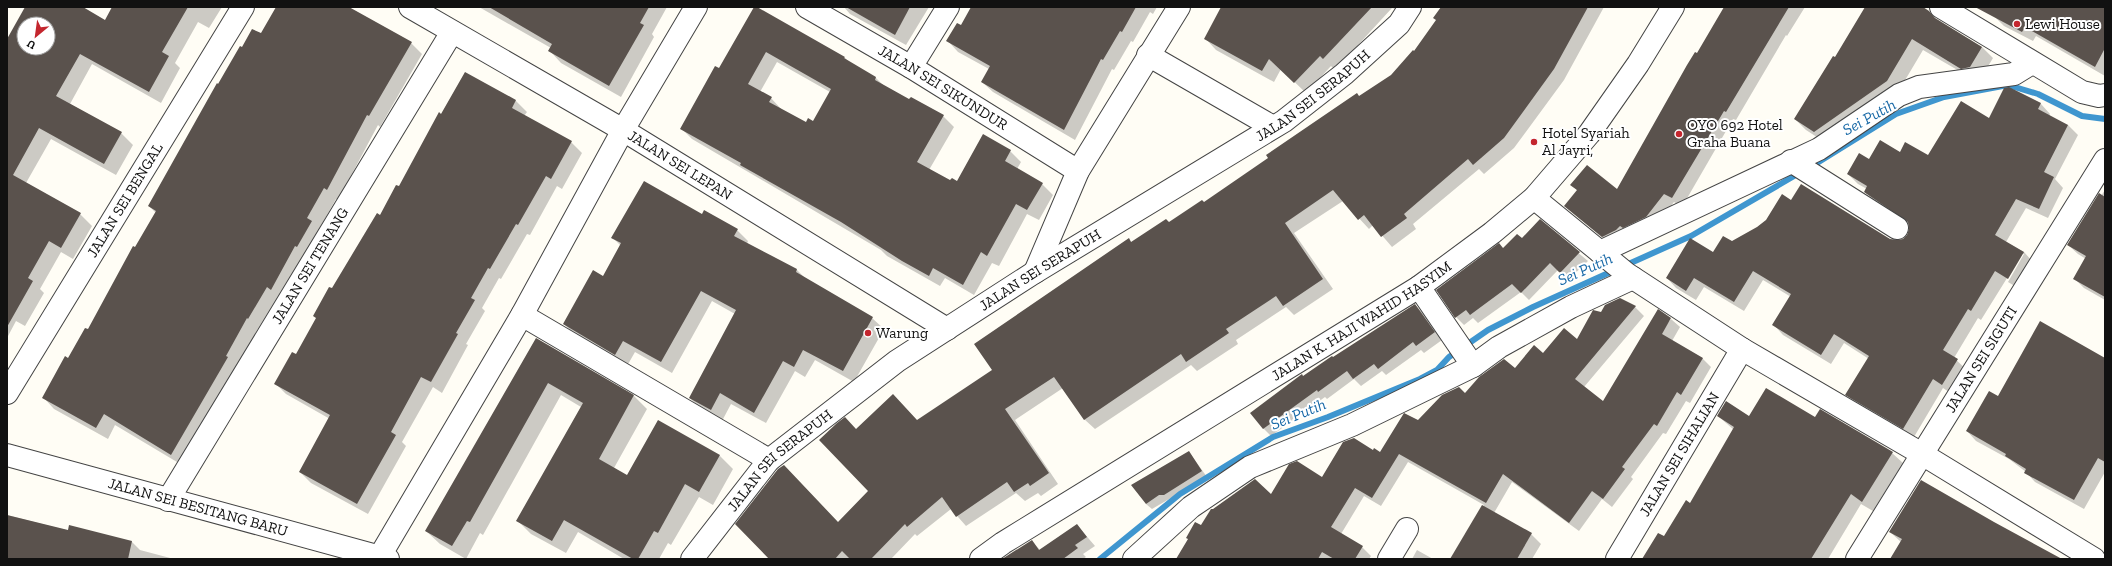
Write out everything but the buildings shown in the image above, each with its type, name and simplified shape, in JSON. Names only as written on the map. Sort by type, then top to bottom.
[{"type":"street","name":"JALAN SEI BENGAL","points":[[7,393],[244,7]]},
{"type":"street","name":"JALAN SEI LEPAN","points":[[410,7],[623,130],[947,329]]},
{"type":"street","points":[[384,558],[522,314],[623,130],[696,7]]},
{"type":"street","name":"JALAN SEI SIKUNDUR","points":[[806,7],[911,67],[1078,171]]},
{"type":"street","points":[[911,67],[948,7]]},
{"type":"street","points":[[1035,272],[1078,171],[1148,55],[1179,7]]},
{"type":"street","name":"JALAN SEI SERAPUH","points":[[692,559],[769,460],[897,361],[1035,272],[1273,127],[1344,74],[1399,24],[1410,7]]},
{"type":"street","name":"JALAN K. HAJI WAHID HASYIM","points":[[981,559],[1003,543],[1419,287],[1492,234],[1534,198],[1589,134],[1638,64],[1673,7]]},
{"type":"street","points":[[1941,7],[2082,92],[2099,96],[2105,95]]},
{"type":"street","name":"JALAN SEI TENANG","points":[[168,500],[452,32]]},
{"type":"street","points":[[1148,55],[1273,127]]},
{"type":"street","points":[[1604,255],[1799,167],[1819,149],[1899,95],[1919,87],[2014,74],[2032,63]]},
{"type":"street","name":"JALAN SEI SIGUTI","points":[[1857,559],[2105,160]]},
{"type":"street","points":[[1799,167],[1897,228]]},
{"type":"street","points":[[1534,198],[1630,276],[1742,349],[1922,454],[2094,559]]},
{"type":"street","points":[[1134,559],[1191,507],[1250,467],[1352,425],[1630,276]]},
{"type":"street","points":[[1419,287],[1471,361]]},
{"type":"street","points":[[522,314],[769,460]]},
{"type":"street","name":"JALAN SEI SIHALIAN","points":[[1617,559],[1742,349]]},
{"type":"street","name":"JALAN SEI BESITANG BARU","points":[[7,455],[384,558]]},
{"type":"street","points":[[1389,559],[1407,529]]},
{"type":"street","points":[[2098,559],[2105,548]]},
{"type":"waterway","name":"Sei Putih","points":[[1809,168],[1896,114],[1944,97],[2008,85],[2038,94],[2082,116],[2105,119]]},
{"type":"waterway","name":"Sei Putih","points":[[1624,266],[1691,236],[1801,172]]},
{"type":"waterway","name":"Sei Putih","points":[[1100,559],[1180,494],[1273,437],[1328,417],[1420,379],[1437,370],[1449,357],[1488,330],[1533,307],[1615,270]]},
{"type":"place","name":"Lewi House","points":[[2017,24]]},
{"type":"place","name":"OYO 692 Hotel Graha Buana","points":[[1679,134]]},
{"type":"place","name":"Hotel Syariah Al Jayri,","points":[[1534,142]]},
{"type":"place","name":"Warung","points":[[868,333]]}]
